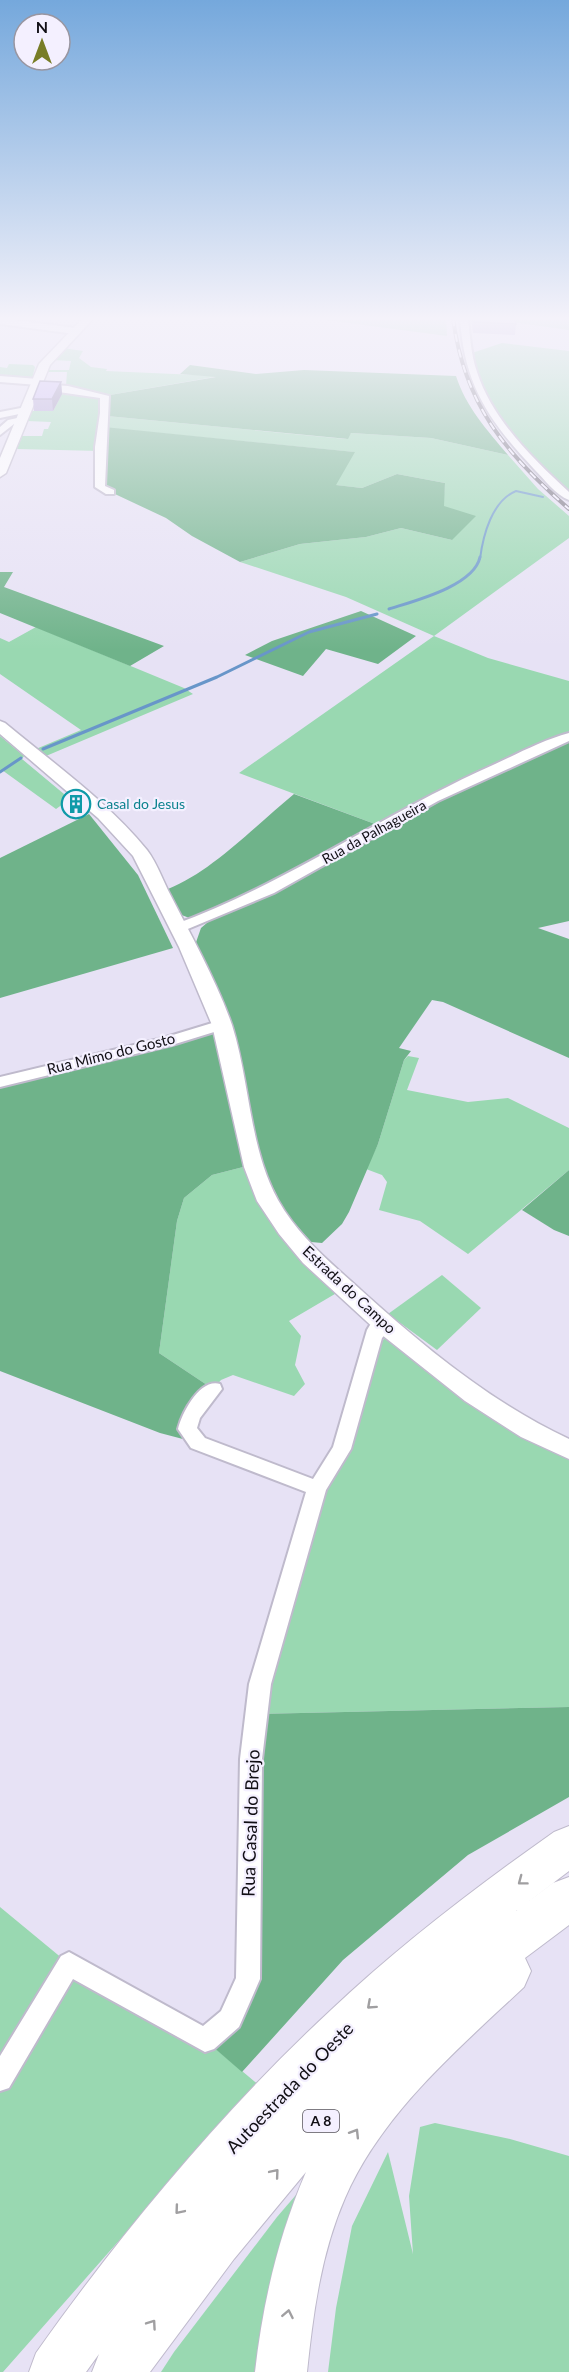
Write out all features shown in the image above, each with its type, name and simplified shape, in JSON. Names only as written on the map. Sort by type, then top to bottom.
[{"type":"highway","name":"Autoestrada do Oeste","points":[[55,2372],[147,2249],[284,2091],[347,2027],[418,1964],[477,1915],[569,1846]]},
{"type":"highway","name":"A 8","points":[[118,2372],[156,2318],[224,2233],[292,2152],[360,2079],[425,2016],[494,1956],[564,1901]]},
{"type":"highway","points":[[281,2372],[285,2330],[296,2273],[309,2228],[343,2153],[361,2124],[398,2078],[529,1951],[564,1901]]},
{"type":"street","points":[[0,473],[18,429]]},
{"type":"street","points":[[103,429],[100,446],[100,487],[110,492]]},
{"type":"street","points":[[507,429],[528,457],[569,497]]},
{"type":"street","name":"Estrada do Campo","points":[[0,726],[124,834],[141,854],[206,987],[222,1025],[254,1167],[268,1201],[287,1229],[311,1258],[385,1325],[494,1409],[547,1441],[569,1450]]},
{"type":"street","name":"Rua da Palhagueira","points":[[178,928],[204,919],[276,885],[357,843],[415,808],[513,760],[569,737]]},
{"type":"street","name":"Rua Mimo do Gosto","points":[[0,1082],[167,1042],[222,1025]]},
{"type":"street","name":"Rua Casal do Brejo","points":[[0,2079],[69,1964],[205,2040],[230,2019],[248,1979],[251,1759],[260,1684],[317,1488],[340,1454],[373,1338],[376,1330],[385,1325]]},
{"type":"street","points":[[213,1389],[191,1415],[188,1429],[198,1443],[317,1488]]},
{"type":"green space","points":[[44,429],[102,429],[100,451],[17,449],[22,436],[42,436]]},
{"type":"green space","points":[[104,429],[121,429],[355,452],[336,485],[362,488],[397,474],[445,483],[444,506],[476,516],[452,540],[401,528],[366,537],[300,544],[240,562],[192,536],[166,518],[100,487]]},
{"type":"green space","points":[[114,429],[239,429],[346,439],[351,433],[431,438],[508,455],[538,489],[569,516],[569,538],[434,636],[346,597],[240,562],[300,544],[366,537],[401,528],[452,540],[443,506],[445,483],[397,474],[362,488],[335,485],[354,452]]},
{"type":"green space","points":[[240,429],[486,429],[508,455],[431,438],[351,433],[348,439]]},
{"type":"green space","points":[[507,429],[569,429],[569,497],[547,478]]},
{"type":"green space","points":[[0,572],[13,572],[4,587],[164,646],[130,666],[0,613]]},
{"type":"green space","points":[[361,611],[416,636],[378,664],[326,649],[303,676],[245,655],[272,641]]},
{"type":"green space","points":[[36,627],[184,688],[193,694],[46,756],[36,749],[81,730],[0,674],[0,638],[9,642]]},
{"type":"green space","points":[[434,636],[488,658],[569,681],[569,737],[383,827],[239,773]]},
{"type":"green space","points":[[0,736],[24,756],[22,759],[70,799],[56,809],[2,770],[0,772]]},
{"type":"green space","points":[[569,737],[569,921],[538,928],[569,939],[569,1058],[443,1002],[432,1000],[399,1048],[411,1051],[404,1060],[378,1144],[349,1212],[342,1224],[322,1243],[311,1242],[285,1212],[264,1169],[194,948],[201,928],[208,922],[202,917],[192,919],[179,914],[168,889],[185,881],[218,859],[294,794],[383,827],[513,760]]},
{"type":"green space","points":[[89,814],[138,875],[173,948],[0,998],[0,858]]},
{"type":"green space","points":[[216,1026],[247,1166],[212,1175],[184,1198],[177,1221],[159,1353],[213,1389],[191,1415],[198,1443],[160,1433],[0,1371],[0,1082]]},
{"type":"green space","points":[[408,1056],[419,1058],[407,1090],[468,1102],[508,1098],[569,1128],[569,1170],[468,1254],[420,1221],[379,1210],[387,1182],[382,1175],[366,1169],[378,1144],[404,1060]]},
{"type":"green space","points":[[247,1166],[340,1291],[289,1321],[301,1336],[295,1365],[305,1384],[294,1396],[233,1375],[221,1380],[213,1389],[159,1353],[177,1221],[184,1198],[212,1175]]},
{"type":"green space","points":[[569,1170],[569,1236],[554,1230],[522,1210]]},
{"type":"green space","points":[[442,1275],[481,1308],[437,1350],[388,1314]]},
{"type":"green space","points":[[386,1338],[569,1456],[569,1707],[257,1714],[296,1555],[378,1343]]},
{"type":"green space","points":[[569,1707],[569,1797],[468,1855],[343,1960],[242,2072],[205,2040],[248,1979],[257,1714]]},
{"type":"green space","points":[[0,1907],[69,1964],[205,2040],[260,2086],[3,2372],[0,2372]]},
{"type":"green space","points":[[435,2123],[510,2139],[569,2156],[569,2372],[328,2372],[336,2308],[352,2226],[388,2152],[413,2254],[409,2196],[420,2127]]},
{"type":"green space","points":[[314,2174],[264,2372],[161,2372],[277,2217]]},
{"type":"waterway","points":[[480,559],[486,530],[501,502],[516,491],[543,497]]},
{"type":"waterway","points":[[389,609],[427,597],[455,584],[467,576],[480,557]]},
{"type":"waterway","points":[[43,749],[217,677],[309,632],[377,614]]},
{"type":"waterway","points":[[0,772],[21,758]]},
{"type":"railway","points":[[495,429],[526,468],[569,509]]},
{"type":"place","name":"Casal do Jesus","points":[[76,804]]}]
